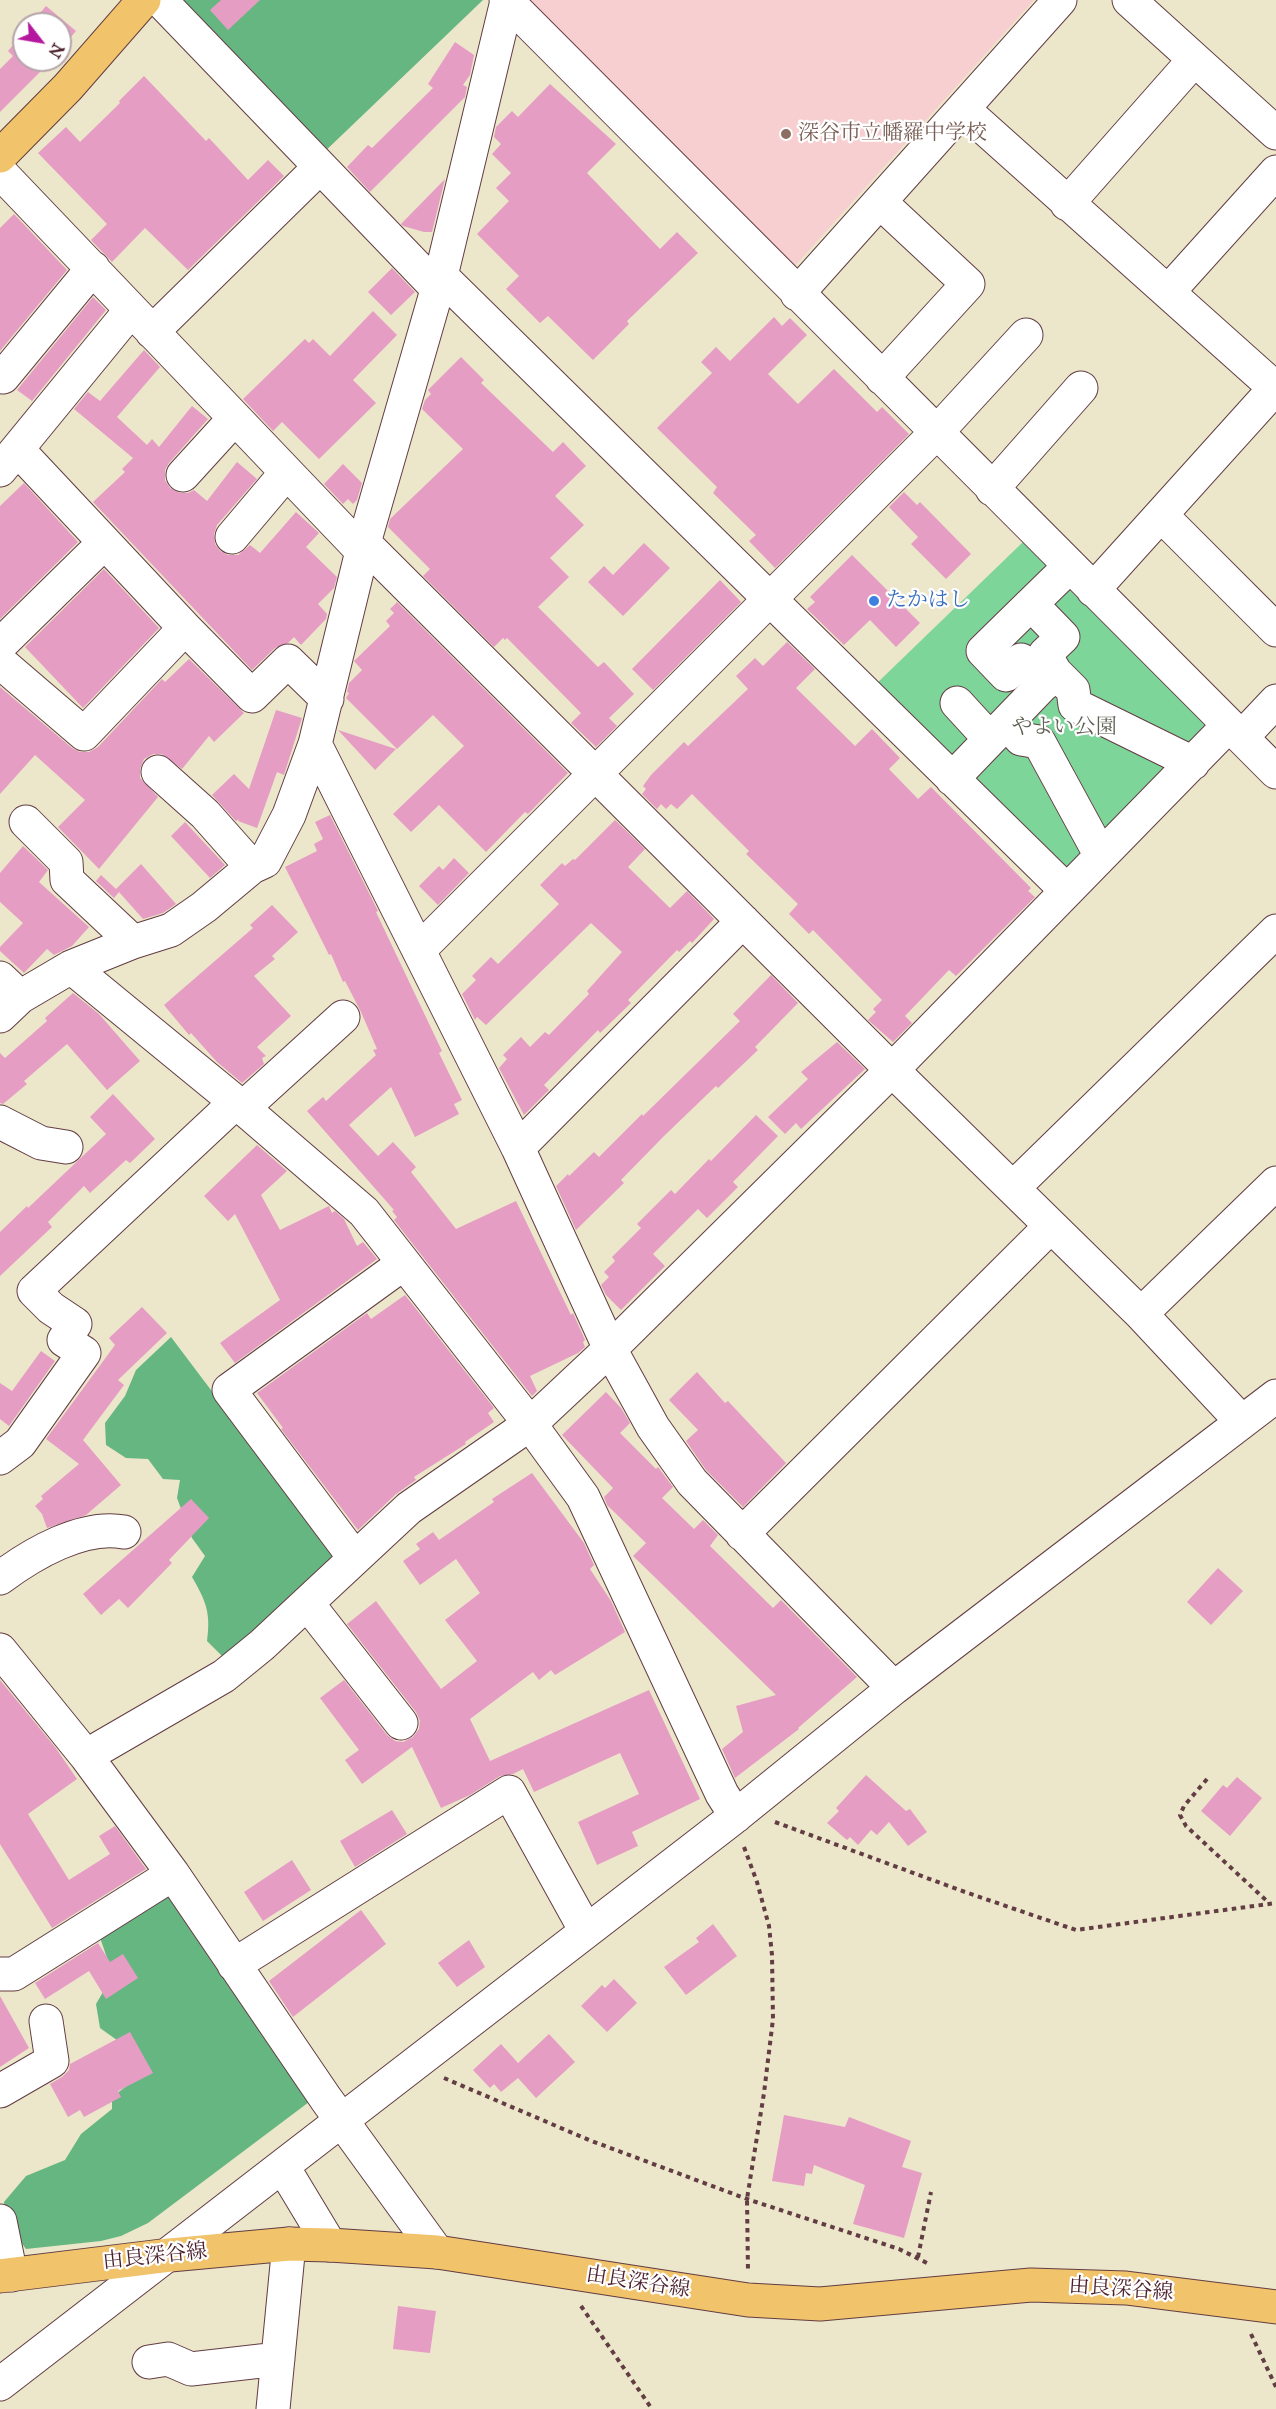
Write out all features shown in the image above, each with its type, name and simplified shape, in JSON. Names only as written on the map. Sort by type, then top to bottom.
[{"type":"main road","points":[[0,156],[68,87],[144,0]]},
{"type":"main road","name":"由良深谷線","points":[[6,2275],[170,2254],[289,2244],[330,2245],[436,2252],[748,2300],[820,2304],[1031,2285],[1126,2288],[1276,2307]]},
{"type":"street","points":[[160,0],[320,167],[769,600],[1066,891]]},
{"type":"street","points":[[7,997],[71,967],[133,942],[171,930],[204,907],[252,867],[266,861],[284,825],[315,744],[363,547],[439,282],[507,0]]},
{"type":"street","points":[[507,0],[797,294],[1276,772]]},
{"type":"street","points":[[797,294],[1060,0]]},
{"type":"street","points":[[1129,0],[1276,133]]},
{"type":"street","points":[[1067,204],[1194,60]]},
{"type":"street","points":[[963,109],[1067,204],[1276,387],[1093,590]]},
{"type":"street","points":[[320,167],[142,321],[9,460],[104,543],[252,696],[288,661],[327,699]]},
{"type":"street","points":[[0,172],[286,473],[596,774],[892,1070],[1141,1314],[1242,1422]]},
{"type":"street","points":[[1168,292],[1276,172]]},
{"type":"street","points":[[880,202],[968,284],[882,378]]},
{"type":"street","points":[[3,377],[93,268]]},
{"type":"street","points":[[419,950],[936,433],[1026,335]]},
{"type":"street","points":[[992,489],[1081,388]]},
{"type":"street","points":[[183,475],[234,419]]},
{"type":"street","points":[[232,537],[286,473]]},
{"type":"street","points":[[1161,515],[1276,630]]},
{"type":"street","points":[[0,645],[104,543]]},
{"type":"street","points":[[1070,566],[983,651],[1006,675],[1041,668],[1073,690],[1075,705]]},
{"type":"street","points":[[952,779],[998,731],[1063,637],[1031,604]]},
{"type":"street","points":[[0,662],[84,734],[186,628]]},
{"type":"street","points":[[86,1756],[224,1676],[262,1645],[409,1508],[530,1424],[610,1349],[892,1070],[1192,763],[1276,701]]},
{"type":"street","points":[[957,703],[998,731],[1021,739],[1039,741]]},
{"type":"street","points":[[1075,705],[1192,763]]},
{"type":"street","points":[[1039,741],[1075,705]]},
{"type":"street","points":[[1039,741],[1101,856]]},
{"type":"street","points":[[315,744],[518,1148],[610,1349],[653,1427],[692,1482],[894,1688]]},
{"type":"street","points":[[158,772],[205,814],[252,867]]},
{"type":"street","points":[[26,822],[66,862],[67,880],[133,942]]},
{"type":"street","points":[[518,1148],[743,921]]},
{"type":"street","points":[[1013,1188],[1276,931]]},
{"type":"street","points":[[71,967],[240,1105],[364,1212],[530,1424],[583,1497],[717,1783],[738,1814]]},
{"type":"street","points":[[0,1458],[20,1443],[84,1353],[64,1340],[75,1324],[51,1308],[34,1292],[240,1105],[343,1017]]},
{"type":"street","points":[[0,1122],[41,1143],[66,1147]]},
{"type":"street","points":[[1141,1314],[1276,1183]]},
{"type":"street","points":[[742,1534],[1051,1226]]},
{"type":"street","points":[[354,1557],[229,1390],[403,1264]]},
{"type":"street","points":[[0,2384],[738,1814],[894,1688],[1276,1396]]},
{"type":"street","points":[[0,1578],[48,1547],[88,1534],[113,1530],[124,1532]]},
{"type":"street","points":[[307,1603],[401,1723]]},
{"type":"street","points":[[0,1650],[86,1756],[173,1874],[234,1965],[436,2252]]},
{"type":"street","points":[[234,1965],[509,1792],[586,1931]]},
{"type":"street","points":[[0,1974],[14,1974],[173,1874]]},
{"type":"street","points":[[0,2091],[52,2061],[46,2021]]},
{"type":"street","points":[[283,2167],[330,2245]]},
{"type":"street","points":[[0,2221],[6,2275]]},
{"type":"street","points":[[273,2409],[289,2244]]},
{"type":"street","points":[[149,2362],[168,2359],[191,2369],[278,2359]]},
{"type":"path","points":[[1207,1779],[1184,1806],[1180,1815],[1186,1826],[1269,1904]]},
{"type":"path","points":[[748,2300],[747,2199],[764,2092],[772,2019],[772,1955],[769,1926],[738,1814],[778,1823],[1076,1930],[1276,1903]]},
{"type":"path","points":[[414,2064],[478,2094],[589,2140],[747,2199],[918,2257],[933,2267],[942,2294]]},
{"type":"path","points":[[918,2257],[931,2192]]},
{"type":"path","points":[[556,2271],[652,2409]]},
{"type":"path","points":[[1235,2301],[1276,2387]]},
{"type":"shaded area","name":"深谷市立幡羅中学校","points":[[524,0],[1034,0],[794,267]]},
{"type":"green space","points":[[172,0],[483,0],[319,157]]},
{"type":"green space","name":"やよい公園","points":[[1023,542],[1205,721],[1204,734],[1071,870],[1057,869],[874,686]]},
{"type":"green space","points":[[171,1337],[336,1556],[227,1661],[207,1641],[208,1615],[201,1593],[192,1577],[205,1556],[192,1538],[177,1498],[180,1480],[163,1479],[148,1459],[126,1458],[106,1445],[105,1423],[125,1396],[136,1370]]},
{"type":"green space","points":[[173,1894],[313,2099],[148,2223],[121,2236],[101,2241],[26,2249],[8,2225],[4,2202],[26,2176],[65,2160],[81,2134],[112,2109],[112,2097],[140,2076],[135,2053],[100,2028],[96,2004],[113,1975],[98,1932]]},
{"type":"building","points":[[221,0],[260,0],[228,30],[210,10]]},
{"type":"building","points":[[46,6],[53,12],[41,12]]},
{"type":"building","points":[[455,42],[474,55],[470,75],[463,85],[467,87],[465,97],[370,192],[347,167],[368,145],[372,148],[433,88],[428,84]]},
{"type":"building","points":[[12,57],[12,72],[40,72],[0,112],[0,69]]},
{"type":"building","points":[[144,76],[206,141],[209,138],[248,180],[268,160],[284,176],[188,270],[145,228],[112,262],[91,240],[107,224],[38,153],[66,127],[80,142]]},
{"type":"building","points":[[550,84],[616,144],[587,173],[660,249],[677,232],[698,253],[627,321],[629,324],[593,360],[548,316],[540,323],[506,289],[519,276],[477,234],[509,201],[496,188],[511,173],[492,154],[501,144],[494,137],[496,127],[512,111],[518,117]]},
{"type":"building","points":[[445,179],[432,232],[403,226],[401,224]]},
{"type":"building","points":[[14,214],[67,270],[0,351],[0,228]]},
{"type":"building","points":[[392,268],[415,292],[391,315],[368,292]]},
{"type":"building","points":[[93,297],[106,310],[32,401],[17,390]]},
{"type":"building","points":[[373,311],[397,335],[353,380],[376,403],[319,459],[282,422],[273,431],[243,399],[305,339],[309,343],[313,339],[330,356]]},
{"type":"building","points":[[774,317],[782,326],[790,318],[807,335],[768,374],[798,404],[834,369],[877,412],[882,407],[909,434],[775,568],[749,541],[756,535],[713,493],[717,487],[657,428],[712,373],[701,362],[716,347],[730,361]]},
{"type":"building","points":[[144,350],[160,367],[117,417],[147,445],[152,439],[159,447],[192,406],[208,419],[165,470],[165,480],[170,488],[180,493],[194,490],[207,501],[237,462],[257,479],[217,525],[214,534],[215,544],[220,551],[228,555],[238,555],[250,545],[260,553],[296,512],[319,533],[306,547],[337,577],[334,588],[318,604],[327,614],[326,619],[301,645],[294,637],[288,643],[275,648],[252,670],[93,502],[125,472],[122,469],[133,458],[74,409],[88,392],[100,401]]},
{"type":"building","points":[[461,357],[484,380],[481,383],[553,452],[563,442],[586,466],[555,496],[584,525],[550,558],[569,577],[538,607],[598,667],[604,662],[634,694],[609,718],[617,726],[596,747],[571,723],[581,713],[507,638],[505,640],[503,638],[494,647],[423,576],[430,569],[388,527],[390,519],[463,449],[422,409],[425,400],[431,394],[428,390]]},
{"type":"building","points":[[343,464],[362,483],[357,500],[353,504],[348,499],[343,504],[324,484]]},
{"type":"building","points":[[24,483],[78,542],[0,619],[0,506]]},
{"type":"building","points":[[904,492],[917,505],[920,502],[971,554],[946,579],[911,544],[918,537],[889,507]]},
{"type":"building","points":[[644,543],[670,568],[623,616],[588,582],[604,566],[613,575]]},
{"type":"building","name":"たかはし","points":[[852,555],[920,623],[896,647],[870,620],[844,645],[807,609],[815,602],[810,597]]},
{"type":"building","points":[[104,569],[159,628],[83,708],[25,647]]},
{"type":"building","points":[[720,580],[741,602],[653,690],[632,669]]},
{"type":"building","points":[[397,602],[568,773],[486,852],[439,805],[411,832],[393,814],[464,746],[433,715],[397,749],[346,698],[349,693],[347,692],[349,683],[362,670],[354,661],[390,626],[386,621],[394,613],[390,609]]},
{"type":"building","points":[[787,642],[815,669],[796,688],[855,746],[872,729],[900,758],[889,769],[918,799],[931,787],[1031,888],[1028,891],[1035,897],[956,976],[949,970],[905,1016],[912,1023],[893,1042],[868,1020],[876,1012],[873,1009],[882,1000],[813,930],[809,934],[789,914],[798,904],[746,854],[749,851],[692,794],[677,809],[671,804],[666,809],[661,804],[657,809],[642,794],[646,789],[643,786],[651,775],[684,742],[688,746],[748,689],[736,676],[755,658],[763,666]]},
{"type":"building","points":[[189,659],[244,713],[214,742],[209,736],[182,769],[162,754],[153,754],[144,759],[140,769],[140,778],[158,797],[99,869],[58,827],[85,800],[35,755],[0,794],[0,687],[72,748],[80,752],[89,752],[98,747],[162,679],[165,682]]},
{"type":"building","points":[[276,710],[302,718],[284,775],[277,772],[257,828],[238,821],[239,819],[236,821],[212,795],[234,774],[249,789]]},
{"type":"building","points":[[338,730],[396,749],[375,770]]},
{"type":"building","points":[[330,815],[378,911],[376,912],[442,1051],[439,1053],[462,1100],[454,1104],[459,1114],[415,1137],[391,1087],[349,1125],[378,1156],[393,1142],[416,1167],[411,1172],[456,1229],[516,1201],[585,1340],[583,1342],[585,1347],[578,1353],[530,1376],[537,1391],[532,1396],[394,1220],[397,1217],[392,1211],[394,1210],[307,1111],[323,1097],[326,1101],[376,1055],[373,1050],[377,1049],[361,1012],[345,981],[343,982],[331,954],[329,955],[285,867],[317,851],[314,844],[323,839],[315,822]]},
{"type":"building","points":[[615,820],[645,849],[628,867],[670,908],[687,891],[714,919],[692,943],[690,941],[679,952],[677,950],[628,1000],[631,1003],[600,1033],[598,1030],[544,1085],[549,1090],[524,1115],[499,1068],[507,1059],[503,1055],[521,1037],[530,1047],[545,1032],[549,1035],[589,994],[587,991],[622,952],[591,923],[486,1025],[477,1017],[475,1020],[462,994],[476,980],[472,976],[491,957],[498,964],[559,904],[540,885],[562,863],[565,866],[573,859],[575,860]]},
{"type":"building","points":[[185,822],[225,865],[210,878],[171,836]]},
{"type":"building","points":[[23,846],[48,870],[39,882],[89,927],[72,946],[54,955],[47,949],[24,973],[0,951],[0,947],[23,923],[0,902],[0,873]]},
{"type":"building","points":[[454,858],[469,873],[438,905],[419,886],[439,866],[443,870]]},
{"type":"building","points":[[141,864],[176,904],[163,913],[143,919],[119,892],[114,898],[96,881],[101,875],[116,889]]},
{"type":"building","points":[[272,905],[298,932],[272,956],[275,959],[254,976],[291,1016],[257,1047],[266,1056],[262,1058],[264,1064],[242,1083],[217,1062],[191,1033],[189,1035],[164,1005],[253,928],[250,925]]},
{"type":"building","points":[[771,975],[798,1003],[755,1047],[758,1050],[664,1136],[621,1180],[624,1183],[576,1230],[556,1186],[594,1152],[599,1157],[740,1021],[733,1014]]},
{"type":"building","points":[[73,993],[99,1014],[140,1061],[107,1090],[67,1044],[24,1081],[27,1084],[3,1104],[0,1103],[0,1053],[5,1058],[47,1021],[45,1018]]},
{"type":"building","points":[[837,1042],[865,1069],[801,1129],[796,1123],[785,1134],[768,1117],[808,1079],[801,1072]]},
{"type":"building","points":[[113,1094],[155,1139],[130,1163],[126,1160],[90,1193],[84,1186],[48,1222],[52,1227],[0,1276],[0,1232],[106,1134],[90,1117]]},
{"type":"building","points":[[756,1115],[778,1136],[733,1182],[738,1187],[707,1218],[698,1209],[653,1254],[665,1266],[621,1310],[606,1295],[601,1285],[609,1277],[604,1272],[615,1261],[612,1257],[641,1228],[637,1224],[671,1190],[675,1194]]},
{"type":"building","points":[[257,1145],[287,1171],[261,1195],[280,1230],[329,1206],[332,1213],[335,1211],[344,1219],[357,1246],[363,1242],[377,1259],[235,1363],[220,1343],[280,1300],[235,1214],[228,1221],[204,1196]]},
{"type":"building","points":[[405,1295],[494,1408],[488,1413],[494,1422],[465,1442],[466,1444],[414,1477],[416,1480],[396,1494],[358,1530],[281,1429],[283,1428],[257,1393],[367,1313],[371,1319]]},
{"type":"building","points":[[142,1307],[167,1333],[118,1380],[124,1385],[83,1440],[121,1485],[86,1515],[47,1528],[42,1514],[35,1506],[43,1499],[41,1496],[79,1464],[46,1439],[115,1345],[109,1338]]},
{"type":"building","points":[[41,1351],[55,1361],[9,1426],[0,1419],[0,1383],[12,1391]]},
{"type":"building","points":[[697,1372],[725,1403],[728,1401],[786,1463],[743,1507],[706,1470],[686,1441],[698,1430],[669,1400]]},
{"type":"building","points":[[606,1392],[621,1408],[630,1423],[620,1433],[656,1469],[658,1467],[673,1487],[662,1498],[694,1529],[703,1520],[718,1535],[710,1546],[773,1608],[781,1600],[857,1677],[799,1729],[735,1778],[722,1749],[743,1732],[736,1706],[776,1695],[633,1556],[646,1543],[607,1505],[604,1497],[613,1488],[562,1435]]},
{"type":"building","points":[[532,1473],[584,1543],[594,1565],[590,1569],[611,1601],[625,1632],[555,1675],[551,1670],[539,1680],[533,1672],[470,1719],[490,1761],[649,1690],[700,1799],[632,1832],[638,1846],[597,1865],[578,1822],[639,1794],[620,1753],[534,1792],[523,1769],[513,1774],[500,1776],[470,1795],[441,1808],[412,1747],[362,1784],[345,1760],[359,1750],[320,1698],[344,1680],[387,1735],[395,1741],[403,1742],[413,1737],[419,1729],[420,1721],[416,1712],[347,1624],[376,1601],[441,1689],[477,1661],[445,1620],[480,1593],[456,1559],[420,1585],[403,1561],[420,1549],[416,1544],[433,1532],[439,1540],[494,1502],[492,1499]]},
{"type":"building","points":[[191,1499],[209,1518],[169,1560],[172,1563],[128,1608],[119,1599],[101,1615],[83,1594]]},
{"type":"building","points":[[1218,1568],[1243,1591],[1211,1625],[1187,1602]]},
{"type":"building","points":[[0,1680],[55,1747],[77,1779],[28,1814],[69,1880],[110,1854],[99,1836],[115,1826],[146,1869],[52,1928],[0,1844]]},
{"type":"building","points":[[866,1775],[906,1811],[910,1809],[927,1832],[908,1846],[889,1822],[877,1835],[871,1830],[858,1845],[850,1837],[847,1840],[827,1823],[839,1811],[836,1808]]},
{"type":"building","points":[[1237,1777],[1262,1798],[1230,1836],[1201,1811],[1223,1785],[1227,1788]]},
{"type":"building","points":[[392,1810],[407,1834],[355,1867],[340,1841]]},
{"type":"building","points":[[292,1860],[311,1890],[263,1921],[244,1892]]},
{"type":"building","points":[[361,1910],[386,1944],[293,2017],[269,1981]]},
{"type":"building","points":[[713,1924],[737,1956],[686,1995],[664,1967],[699,1942],[696,1938]]},
{"type":"building","points":[[469,1940],[485,1967],[457,1987],[438,1963]]},
{"type":"building","points":[[98,1943],[110,1962],[123,1954],[138,1978],[106,1999],[89,1971],[45,1999],[35,1983]]},
{"type":"building","points":[[614,1979],[637,2003],[607,2032],[581,2006],[602,1985],[605,1988]]},
{"type":"building","points":[[0,1996],[29,2048],[0,2067]]},
{"type":"building","points":[[130,2032],[153,2073],[118,2091],[121,2097],[84,2117],[80,2110],[68,2117],[50,2084],[69,2070],[70,2064]]},
{"type":"building","points":[[549,2034],[575,2062],[536,2098],[518,2078],[501,2092],[494,2084],[490,2088],[473,2070],[501,2044],[518,2063]]},
{"type":"building","points":[[784,2115],[845,2127],[849,2117],[911,2141],[902,2167],[922,2173],[904,2238],[853,2224],[865,2185],[814,2165],[812,2174],[806,2173],[804,2186],[772,2181]]},
{"type":"building","points":[[398,2306],[436,2311],[430,2353],[393,2349]]},
{"type":"place","name":"深谷市立幡羅中学校","points":[[786,134]]},
{"type":"place","name":"たかはし","points":[[874,601]]}]
